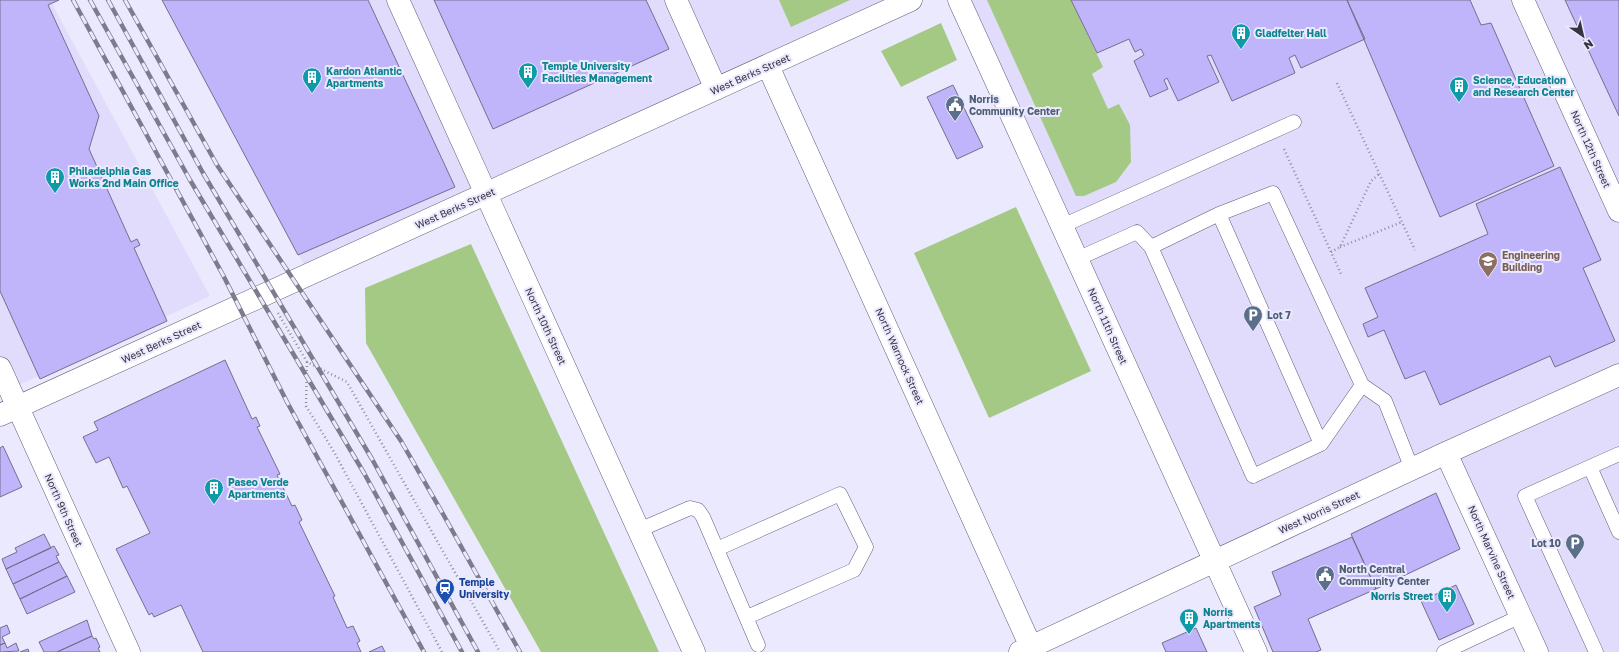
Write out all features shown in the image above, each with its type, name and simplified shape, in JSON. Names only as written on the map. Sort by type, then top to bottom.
[{"type":"street","name":"North 10th Street","points":[[398,0],[694,652]]},
{"type":"street","points":[[676,0],[716,89]]},
{"type":"street","name":"West Berks Street","points":[[9,411],[911,0]]},
{"type":"street","name":"North 11th Street","points":[[959,0],[1256,652]]},
{"type":"street","name":"North 12th Street","points":[[1523,0],[1619,211]]},
{"type":"street","name":"North Warnock Street","points":[[768,66],[1026,649]]},
{"type":"street","name":"North 9th Street","points":[[0,368],[9,411],[129,652]]},
{"type":"street","name":"West Norris Street","points":[[1026,649],[1446,453],[1619,375]]},
{"type":"street","name":"North Marvine Street","points":[[1446,453],[1537,652]]},
{"type":"lane","points":[[1062,226],[1294,122]]},
{"type":"lane","points":[[1151,247],[1219,214],[1273,193],[1362,385],[1385,401],[1412,469]]},
{"type":"lane","points":[[1219,214],[1321,444]]},
{"type":"lane","points":[[1077,259],[1137,232],[1151,247],[1253,476],[1321,444],[1362,385]]},
{"type":"lane","points":[[1596,652],[1525,496],[1619,454]]},
{"type":"lane","points":[[1590,467],[1619,532]]},
{"type":"lane","points":[[717,549],[840,494],[866,547],[854,570],[747,617]]},
{"type":"lane","points":[[639,530],[690,508],[698,510],[717,549],[758,645]]},
{"type":"lane","points":[[1444,652],[1521,616]]},
{"type":"path","points":[[1337,83],[1415,250]]},
{"type":"path","points":[[1276,130],[1342,276]]},
{"type":"path","points":[[1340,247],[1371,181],[1379,174]]},
{"type":"path","points":[[1331,252],[1402,222]]},
{"type":"path","points":[[266,294],[307,362],[347,382],[500,652]]},
{"type":"path","points":[[307,362],[306,406],[334,452],[442,652]]},
{"type":"shaded area","name":"Philadelphia Gas Works 2nd Main Office","points":[[0,0],[50,0],[210,296],[0,394]]},
{"type":"shaded area","points":[[162,0],[910,0],[309,274]]},
{"type":"shaded area","points":[[959,0],[1619,0],[1619,652],[1537,652],[1447,453],[1214,561]]},
{"type":"green space","points":[[779,0],[850,0],[791,27]]},
{"type":"green space","points":[[987,0],[1071,0],[1103,67],[1092,74],[1108,109],[1119,104],[1130,125],[1131,162],[1116,182],[1084,196],[1076,196]]},
{"type":"green space","points":[[941,23],[957,60],[901,87],[881,51]]},
{"type":"green space","points":[[1016,207],[1091,371],[989,418],[914,253]]},
{"type":"green space","points":[[471,244],[659,652],[541,652],[366,343],[365,288]]},
{"type":"building","name":"Philadelphia Gas Works 2nd Main Office","points":[[0,0],[59,0],[48,5],[99,116],[89,149],[131,242],[137,239],[140,245],[134,248],[167,321],[40,379],[0,291]]},
{"type":"building","name":"Kardon Atlantic Apartments","points":[[162,0],[368,0],[455,187],[298,255]]},
{"type":"building","name":"Temple University Facilities Management","points":[[434,0],[646,0],[669,49],[493,129]]},
{"type":"building","name":"Gladfelter Hall","points":[[1071,0],[1347,0],[1365,39],[1301,68],[1295,55],[1289,58],[1295,73],[1232,101],[1211,55],[1207,56],[1219,82],[1178,101],[1167,78],[1164,80],[1168,89],[1150,97],[1134,61],[1144,55],[1141,49],[1135,52],[1129,39],[1097,53]]},
{"type":"building","name":"Science, Education and Research Center","points":[[1347,0],[1470,0],[1481,25],[1491,23],[1554,166],[1440,217]]},
{"type":"building","points":[[1565,0],[1619,0],[1619,116]]},
{"type":"building","name":"Norris Community Center","points":[[953,85],[983,147],[957,159],[927,97]]},
{"type":"building","name":"Engineering Building","points":[[1560,167],[1601,260],[1583,268],[1615,341],[1555,367],[1550,356],[1440,405],[1425,371],[1405,379],[1384,330],[1368,337],[1363,324],[1378,317],[1365,288],[1488,234],[1476,204]]},
{"type":"building","name":"Paseo Verde Apartments","points":[[225,360],[252,419],[256,417],[260,426],[257,427],[280,474],[277,475],[292,506],[295,505],[302,520],[299,522],[335,596],[333,597],[347,628],[353,626],[360,641],[357,643],[361,652],[203,652],[181,605],[154,617],[152,613],[149,615],[116,549],[150,533],[127,486],[123,488],[109,457],[96,463],[83,437],[98,430],[94,422]]},
{"type":"building","points":[[3,446],[22,487],[0,497],[0,448]]},
{"type":"building","points":[[1436,493],[1460,549],[1376,589],[1351,534]]},
{"type":"building","points":[[44,534],[51,548],[6,569],[2,559],[17,552],[15,548]]},
{"type":"building","name":"North Central Community Center","points":[[1352,537],[1376,589],[1308,619],[1321,650],[1316,652],[1273,652],[1254,607],[1281,595],[1272,572]]},
{"type":"building","points":[[54,546],[59,555],[56,556],[59,562],[13,584],[6,569]]},
{"type":"building","points":[[59,562],[67,576],[20,599],[13,584]]},
{"type":"building","points":[[67,576],[75,592],[27,614],[20,599]]},
{"type":"building","name":"Norris Street","points":[[1456,585],[1474,624],[1439,640],[1421,601]]},
{"type":"building","points":[[87,620],[92,636],[57,652],[44,652],[39,642]]},
{"type":"building","points":[[7,625],[10,633],[2,637],[5,643],[0,645],[0,628]]},
{"type":"building","name":"Norris Apartments","points":[[1196,628],[1207,652],[1166,652],[1162,643]]},
{"type":"building","points":[[92,636],[94,639],[96,638],[100,647],[98,648],[100,652],[57,652]]},
{"type":"building","points":[[5,643],[7,648],[16,643],[19,651],[0,652],[0,645]]},
{"type":"building","points":[[382,646],[385,652],[369,652]]},
{"type":"building","points":[[28,649],[29,652],[20,652]]},
{"type":"railway","points":[[73,0],[223,275],[287,402],[424,652]]},
{"type":"railway","points":[[90,0],[190,180],[364,473],[462,652]]},
{"type":"railway","points":[[108,0],[203,173],[372,459],[478,652]]},
{"type":"railway","points":[[125,0],[217,165],[401,441],[520,652]]},
{"type":"place","name":"Gladfelter Hall","points":[[1241,50]]},
{"type":"place","name":"Temple University Facilities Management","points":[[528,89]]},
{"type":"place","name":"Kardon Atlantic Apartments","points":[[312,94]]},
{"type":"place","name":"Science, Education and Research Center","points":[[1459,103]]},
{"type":"place","name":"Norris Community Center","points":[[955,122]]},
{"type":"place","name":"Philadelphia Gas Works 2nd Main Office","points":[[55,194]]},
{"type":"place","name":"Engineering Building","points":[[1488,278]]},
{"type":"place","name":"Lot 7","points":[[1253,332]]},
{"type":"place","name":"Paseo Verde Apartments","points":[[214,505]]},
{"type":"place","name":"Lot 10","points":[[1575,560]]},
{"type":"place","name":"North Central Community Center","points":[[1325,592]]},
{"type":"place","name":"Temple University","points":[[445,605]]},
{"type":"place","name":"Norris Street","points":[[1447,613]]},
{"type":"place","name":"Norris Apartments","points":[[1189,635]]}]
